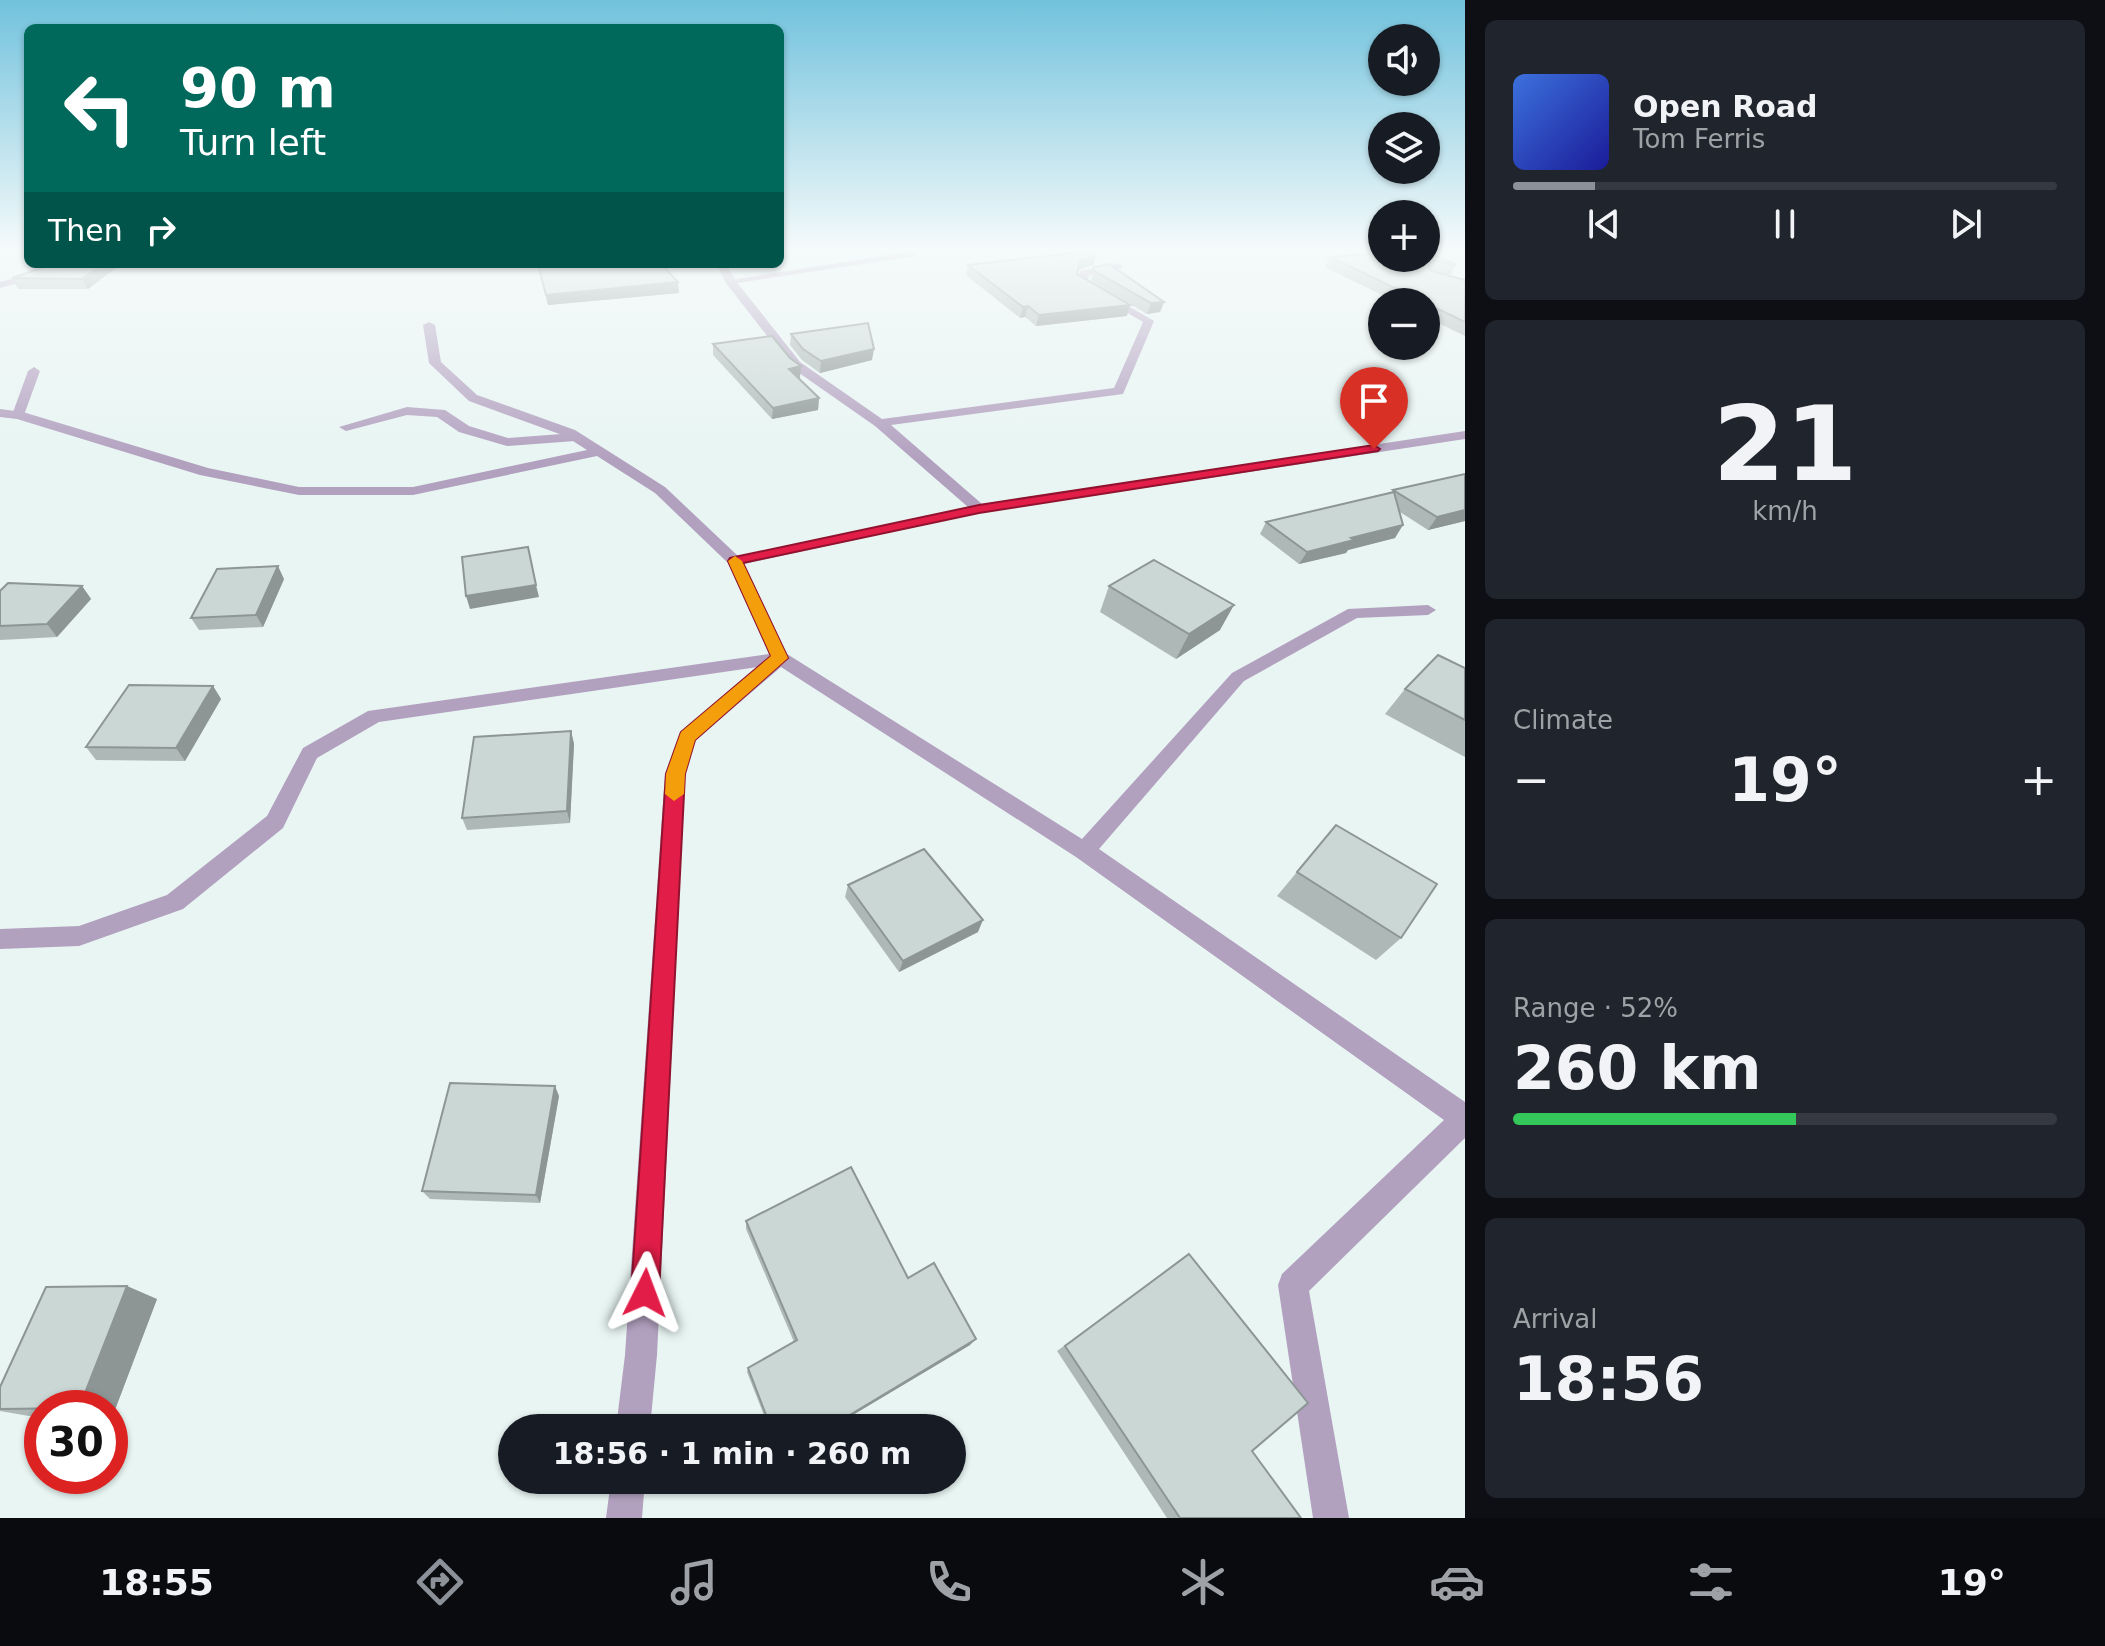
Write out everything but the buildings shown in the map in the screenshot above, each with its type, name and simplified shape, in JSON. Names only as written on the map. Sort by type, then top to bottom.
[{"type":"street","points":[[759,318],[796,365],[880,423],[979,509]]},
{"type":"street","points":[[880,423],[1119,391],[1149,321],[1143,318]]},
{"type":"street","points":[[429,325],[435,363],[473,398],[575,437],[660,490],[735,561],[780,658],[1084,851],[1465,1119],[1293,1285],[1331,1518]]},
{"type":"street","points":[[18,415],[34,371]]},
{"type":"street","points":[[346,427],[407,411],[440,413],[464,429],[507,442],[575,437]]},
{"type":"street","points":[[0,413],[18,415],[205,472],[299,491],[413,491],[596,452]]},
{"type":"street","points":[[735,561],[979,509],[1465,435]]},
{"type":"street","points":[[1084,851],[1238,677],[1354,613],[1428,610]]},
{"type":"street","points":[[0,939],[79,936],[175,902],[275,822],[310,753],[375,716],[780,658]]},
{"type":"street","points":[[635,1414],[641,1355],[675,774],[687,737],[780,658]]},
{"type":"street","points":[[624,1518],[627,1494]]},
{"type":"slow traffic","points":[[674,794],[675,774],[687,737],[780,658],[735,561]]},
{"type":"route","points":[[645,1293],[675,774],[687,737],[780,658],[735,561],[979,509],[1374,449]]}]
